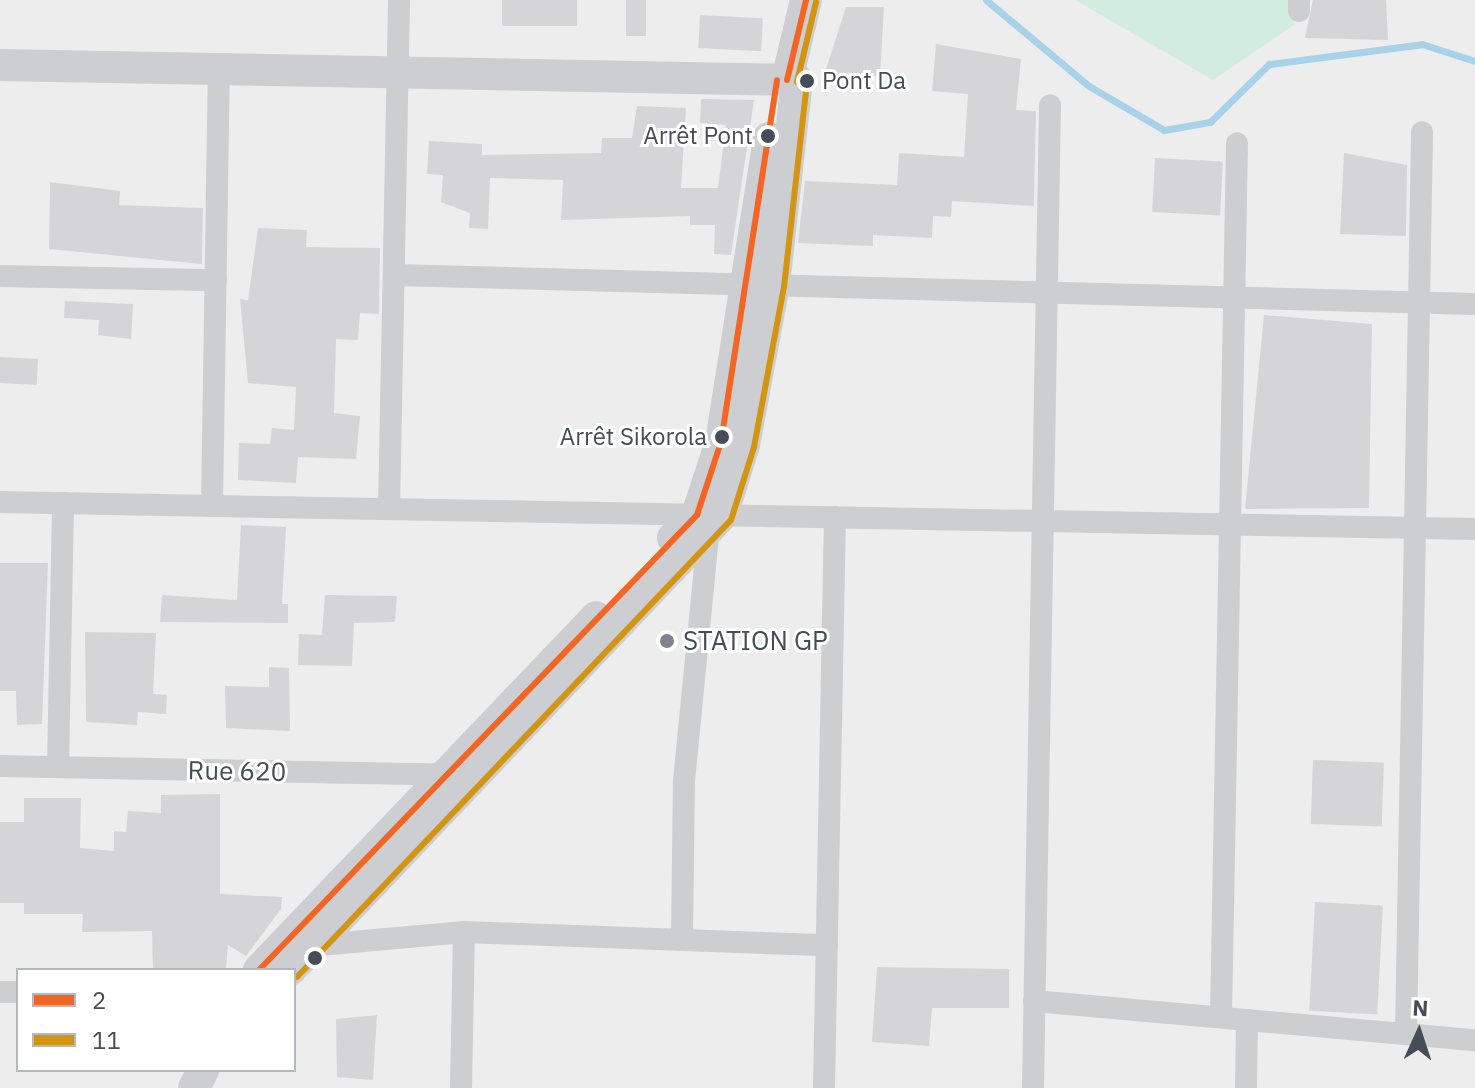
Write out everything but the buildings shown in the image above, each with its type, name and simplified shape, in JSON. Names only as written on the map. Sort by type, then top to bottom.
[{"type":"main road","points":[[281,959],[473,775],[709,520],[721,442],[762,285],[787,80],[806,0]]},
{"type":"main road","points":[[0,65],[787,80]]},
{"type":"main road","points":[[281,959],[440,775],[709,520]]},
{"type":"street","points":[[389,509],[399,0]]},
{"type":"street","points":[[212,506],[219,69]]},
{"type":"street","points":[[1033,1088],[1050,105]]},
{"type":"street","points":[[1406,1033],[1422,132]]},
{"type":"street","points":[[1221,1017],[1237,143]]},
{"type":"street","points":[[394,275],[1475,304]]},
{"type":"street","points":[[0,276],[216,280]]},
{"type":"street","points":[[0,502],[389,509],[709,520],[835,517],[1475,529]]},
{"type":"street","points":[[58,767],[63,503]]},
{"type":"street","points":[[824,1088],[835,517]]},
{"type":"street","points":[[682,940],[684,781],[709,520]]},
{"type":"street","name":"Rue 620","points":[[0,766],[473,775]]},
{"type":"street","points":[[281,959],[464,932],[827,945]]},
{"type":"street","points":[[461,1088],[464,932]]},
{"type":"street","points":[[1034,1001],[1474,1038]]},
{"type":"street","points":[[1246,1088],[1247,1020]]},
{"type":"green space","points":[[1075,0],[1294,0],[1294,25],[1213,80]]},
{"type":"waterway","points":[[986,0],[1089,86],[1164,130],[1210,122],[1269,64],[1422,44],[1475,61]]},
{"type":"transit line","name":"2","points":[[787,80],[806,0]]},
{"type":"transit line","name":"11","points":[[797,82],[816,2]]},
{"type":"transit line","name":"2","points":[[261,968],[697,515],[721,442],[777,80]]},
{"type":"transit line","name":"11","points":[[297,977],[731,520],[754,447],[784,287],[807,81]]},
{"type":"place","name":"Pont Da","points":[[807,81]]},
{"type":"place","name":"Arrêt Pont","points":[[768,136]]},
{"type":"place","name":"Arrêt Sikorola","points":[[722,437]]},
{"type":"place","name":"STATION GP","points":[[667,641]]}]
